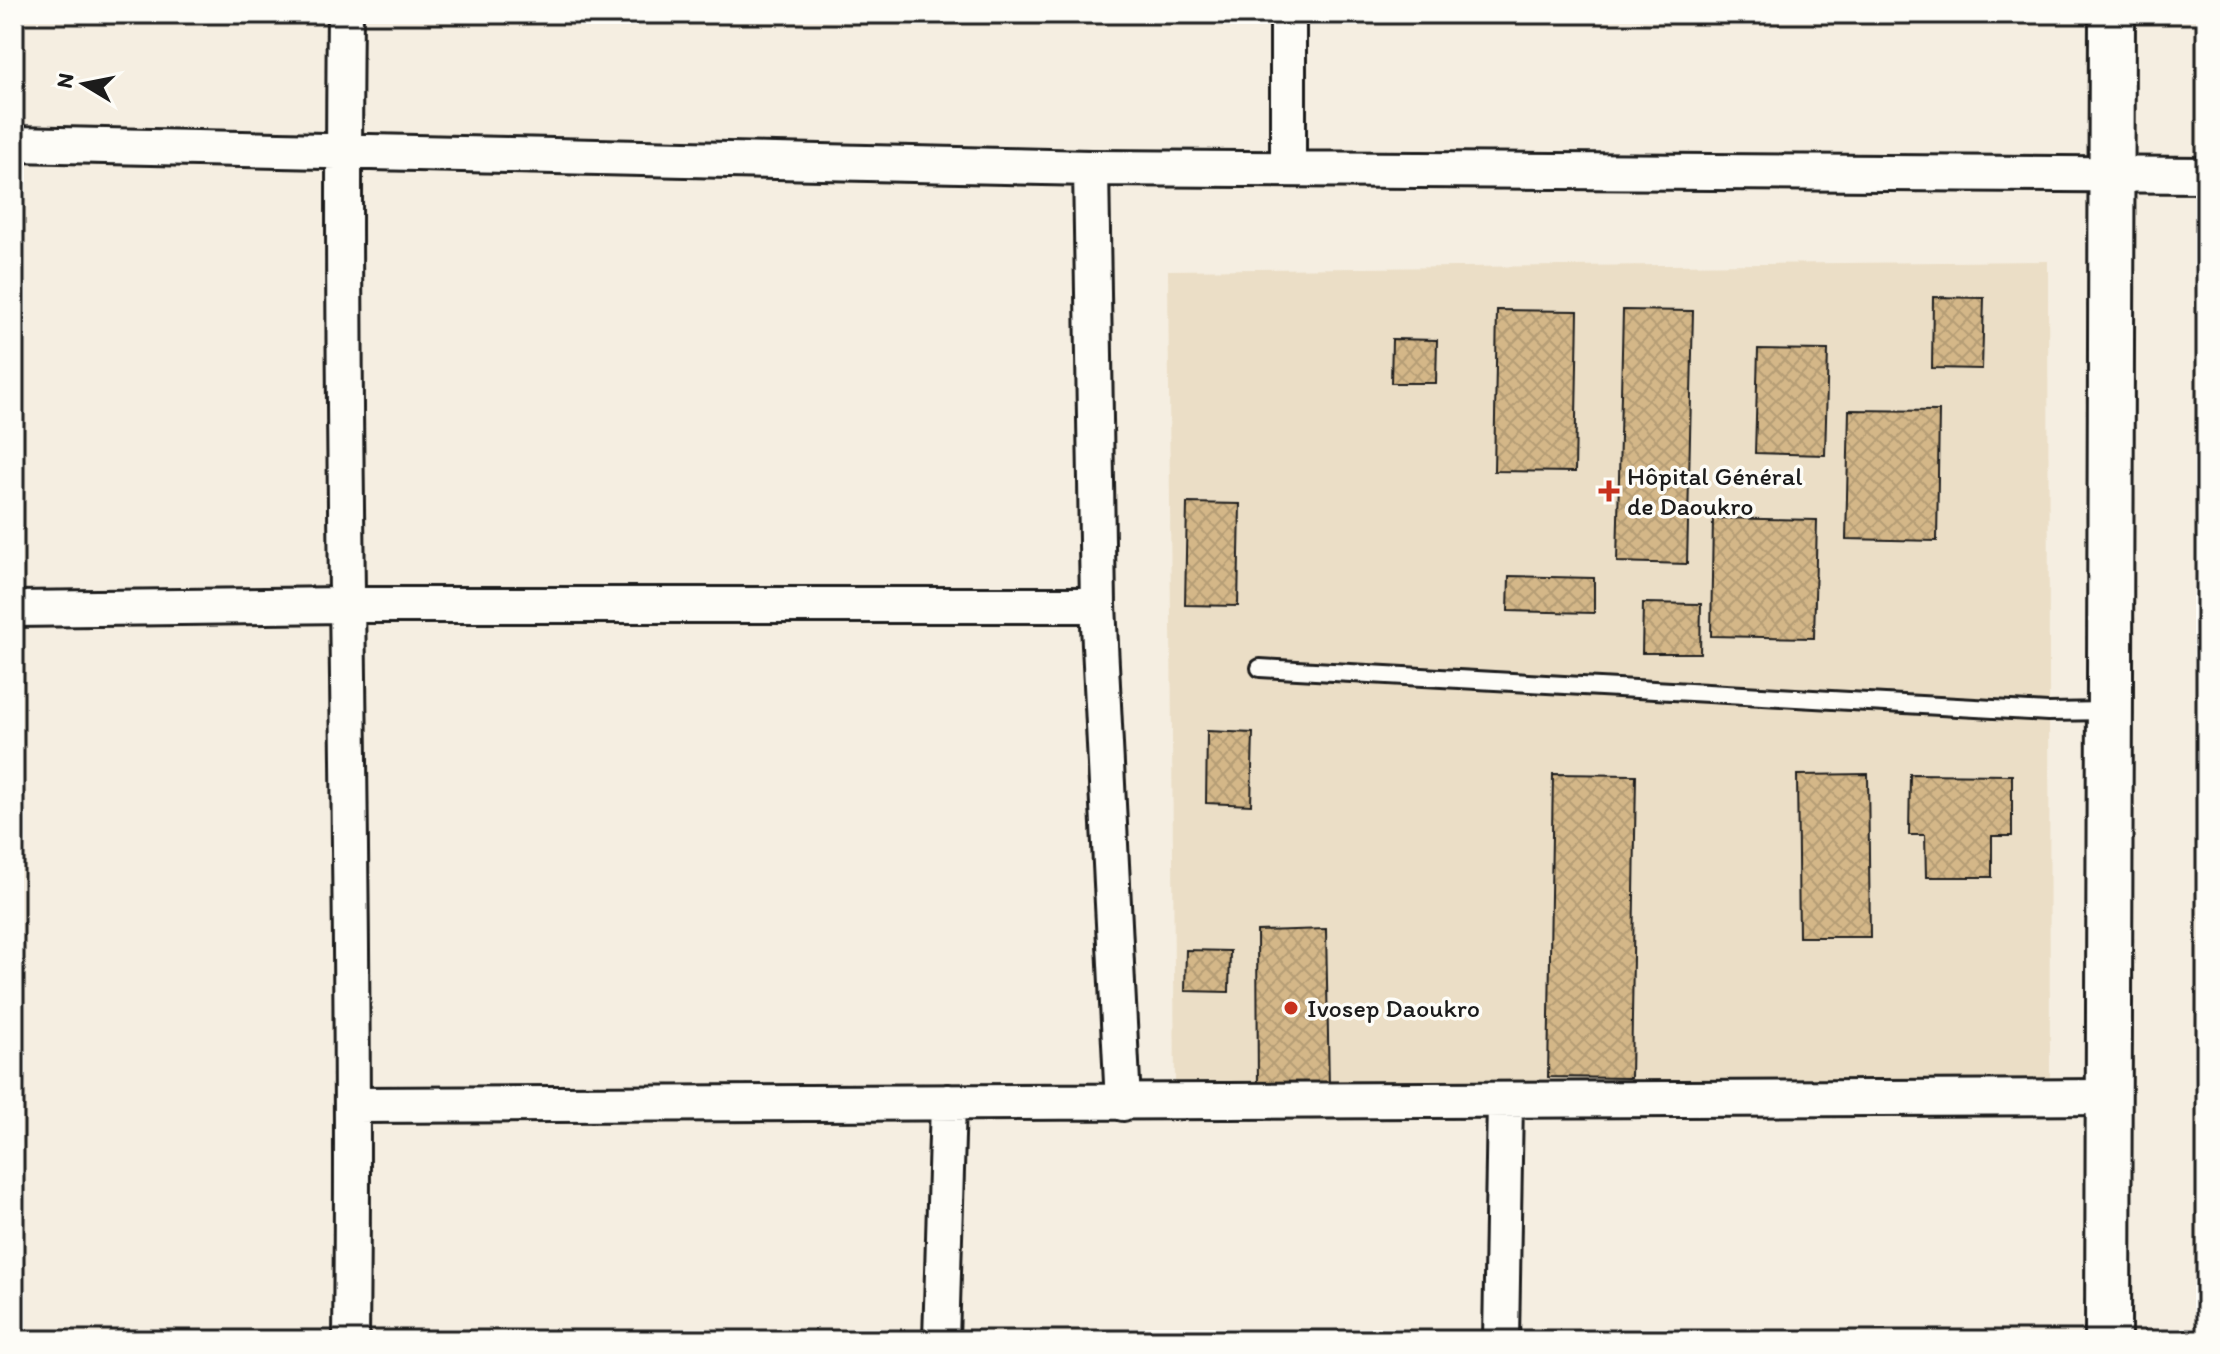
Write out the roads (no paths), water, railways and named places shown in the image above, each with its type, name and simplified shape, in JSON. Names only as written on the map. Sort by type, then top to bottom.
[{"type":"main road","points":[[2108,1340],[2112,14]]},
{"type":"street","points":[[345,14],[345,605],[354,1105],[351,1340]]},
{"type":"street","points":[[1288,14],[1288,169]]},
{"type":"street","points":[[14,144],[1091,168],[2206,175]]},
{"type":"street","points":[[1091,168],[1098,605],[1123,1103]]},
{"type":"street","points":[[14,609],[345,605],[1098,605]]},
{"type":"street","points":[[354,1105],[2111,1097]]},
{"type":"street","points":[[1501,1340],[1505,1100]]},
{"type":"street","points":[[941,1340],[948,1102]]},
{"type":"lane","points":[[1260,668],[2048,712],[2109,711]]},
{"type":"place","name":"Hôpital Général de Daoukro","points":[[1609,491]]},
{"type":"place","name":"Ivosep Daoukro","points":[[1291,1008]]}]
